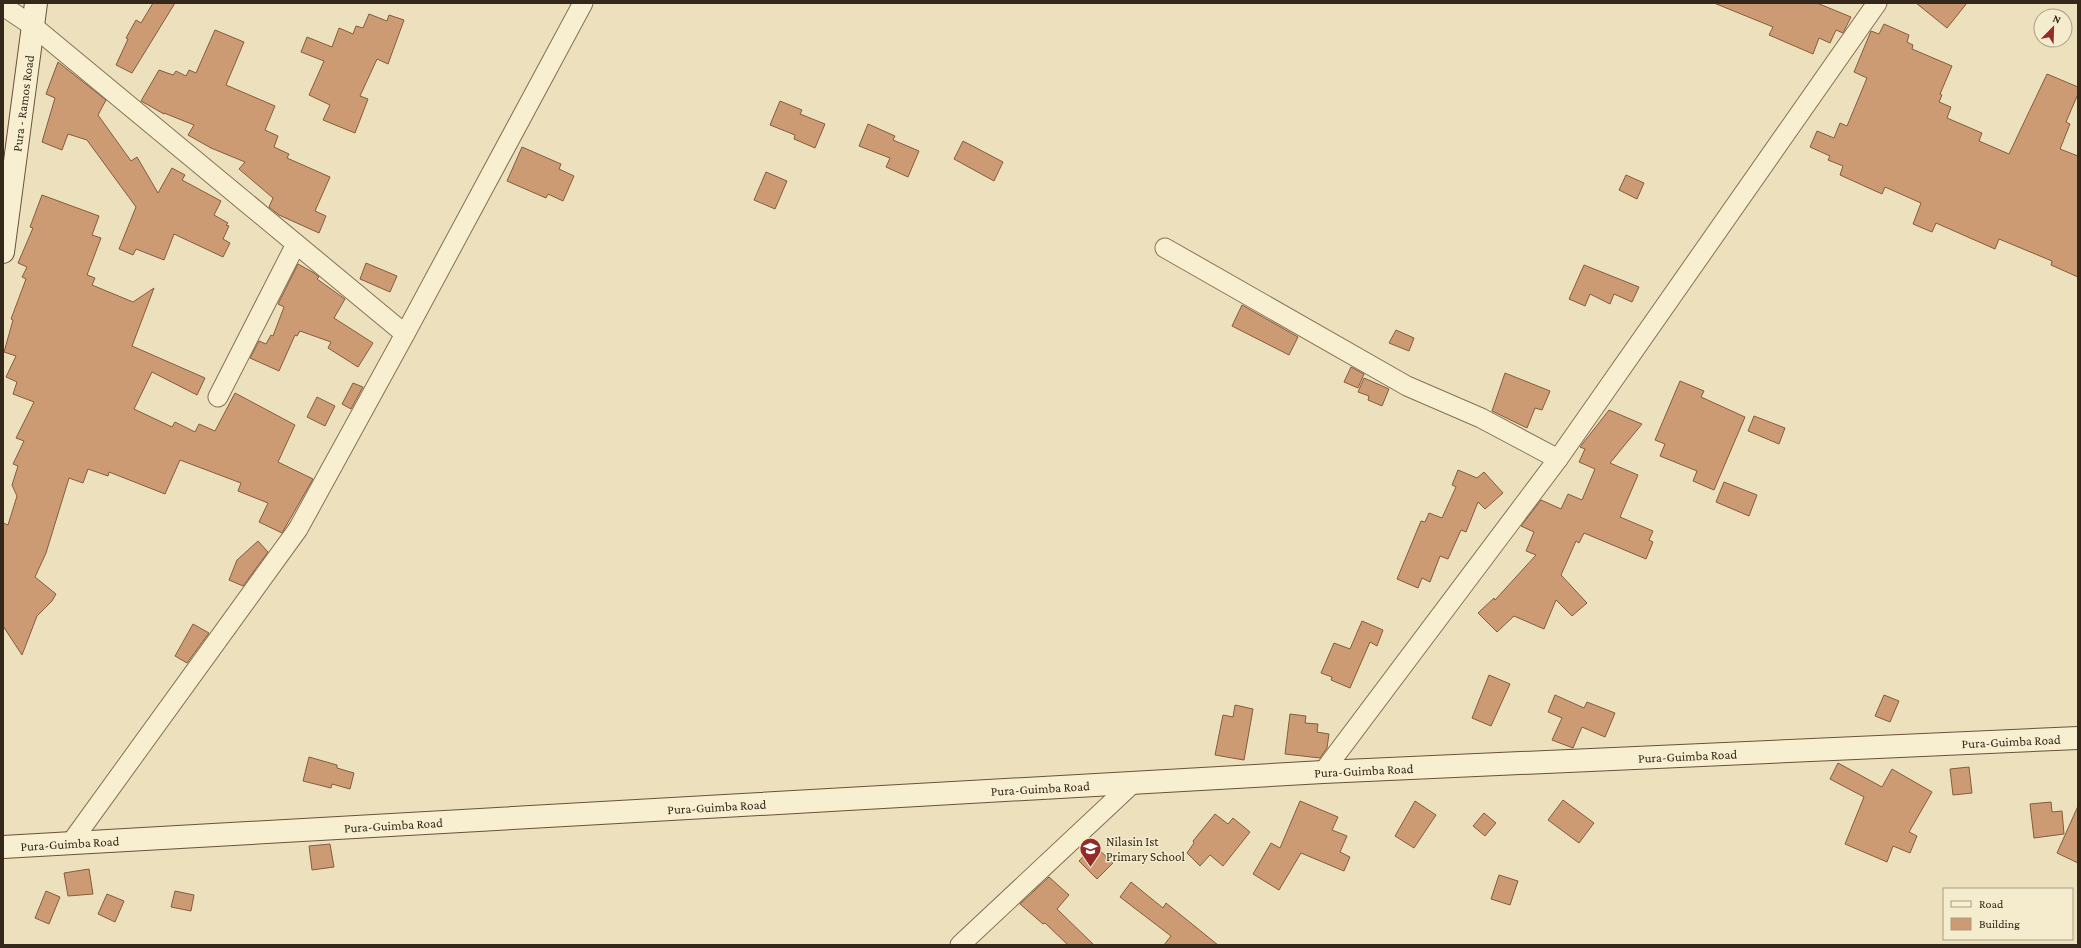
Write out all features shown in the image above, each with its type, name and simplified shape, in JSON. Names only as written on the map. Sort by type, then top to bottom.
[{"type":"main road","name":"Pura - Ramos Road","points":[[3,252],[36,3]]},
{"type":"main road","name":"Pura-Guimba Road","points":[[3,847],[1323,772],[2078,738]]},
{"type":"street","points":[[70,844],[298,529],[406,334],[583,3]]},
{"type":"street","points":[[1323,772],[1558,459],[1877,3]]},
{"type":"street","points":[[6,12],[32,26],[406,334]]},
{"type":"street","points":[[218,397],[296,244]]},
{"type":"street","points":[[1165,248],[1314,331],[1407,386],[1481,418],[1558,459]]},
{"type":"street","points":[[960,945],[1134,782]]},
{"type":"building","points":[[153,3],[175,3],[132,73],[116,65],[128,39],[126,38],[136,20],[141,23]]},
{"type":"building","points":[[1714,3],[1817,3],[1851,17],[1843,33],[1836,30],[1830,43],[1819,38],[1813,54],[1769,35],[1773,27]]},
{"type":"building","points":[[1916,3],[1967,3],[1947,28]]},
{"type":"building","points":[[369,14],[387,21],[389,15],[404,20],[388,64],[377,59],[360,96],[368,99],[355,133],[323,120],[330,105],[309,95],[324,61],[301,52],[307,37],[332,47],[339,28],[353,34],[356,26],[363,28]]},
{"type":"building","points":[[1884,24],[1909,35],[1907,42],[1913,45],[1912,49],[1952,66],[1940,94],[1942,95],[1939,102],[1951,107],[1947,118],[1982,133],[1979,141],[2009,154],[2047,74],[2078,87],[2078,94],[2066,122],[2070,124],[2060,149],[2078,156],[2078,277],[2051,265],[2052,261],[1999,239],[1995,249],[1936,223],[1932,232],[1913,224],[1921,203],[1885,187],[1882,194],[1840,175],[1843,166],[1828,160],[1830,156],[1810,147],[1817,131],[1834,138],[1840,123],[1847,126],[1867,78],[1854,72],[1871,31],[1879,34]]},
{"type":"building","points":[[215,30],[244,42],[226,85],[275,106],[265,130],[278,136],[274,147],[289,154],[287,158],[330,177],[315,211],[326,216],[319,233],[279,215],[269,207],[273,198],[239,169],[245,162],[211,148],[188,135],[194,125],[164,114],[141,101],[159,70],[173,75],[176,71],[186,76],[189,70],[196,73]]},
{"type":"building","points":[[58,62],[106,100],[98,115],[131,161],[137,157],[158,193],[172,168],[185,175],[182,180],[221,201],[214,215],[228,223],[226,225],[229,226],[223,239],[230,243],[223,257],[174,234],[164,260],[136,249],[133,255],[119,249],[136,207],[87,140],[68,134],[62,150],[42,142],[55,98],[46,94]]},
{"type":"building","points":[[780,101],[802,110],[800,114],[825,124],[815,148],[794,139],[795,135],[770,125]]},
{"type":"building","points":[[868,124],[895,136],[893,140],[919,151],[908,177],[886,167],[890,158],[859,146]]},
{"type":"building","points":[[963,141],[1003,162],[994,181],[954,159]]},
{"type":"building","points":[[522,147],[561,164],[559,169],[574,176],[563,201],[548,194],[546,198],[507,181]]},
{"type":"building","points":[[766,172],[787,181],[775,209],[754,200]]},
{"type":"building","points":[[1626,175],[1644,183],[1637,199],[1619,190]]},
{"type":"building","points":[[42,195],[99,216],[92,235],[101,238],[87,275],[95,278],[92,285],[133,302],[154,288],[132,346],[205,378],[197,395],[152,372],[134,409],[172,427],[175,422],[195,432],[199,424],[215,431],[235,393],[295,425],[278,462],[313,479],[282,533],[259,522],[268,503],[238,491],[241,483],[180,460],[165,494],[109,472],[108,476],[88,469],[83,483],[69,478],[46,553],[35,577],[56,594],[52,601],[37,616],[22,655],[3,626],[3,523],[8,525],[17,496],[12,485],[18,466],[13,464],[24,441],[16,438],[34,402],[13,394],[17,382],[6,377],[16,356],[4,352],[13,320],[11,319],[26,279],[22,277],[27,267],[18,263],[33,228],[30,227]]},
{"type":"building","points":[[366,263],[397,276],[390,292],[360,279]]},
{"type":"building","points":[[298,264],[314,273],[319,277],[317,279],[345,299],[334,318],[373,343],[358,367],[328,348],[331,342],[300,331],[297,336],[295,335],[279,371],[250,358],[259,341],[266,344],[271,335],[273,336],[284,307],[278,304]]},
{"type":"building","points":[[1584,265],[1639,287],[1632,302],[1614,294],[1610,304],[1590,294],[1585,306],[1569,299]]},
{"type":"building","points":[[1242,305],[1298,337],[1289,355],[1232,326]]},
{"type":"building","points":[[1396,330],[1414,338],[1409,351],[1389,343]]},
{"type":"building","points":[[1351,367],[1364,374],[1358,388],[1344,382]]},
{"type":"building","points":[[1505,373],[1550,391],[1542,410],[1535,408],[1527,428],[1492,411]]},
{"type":"building","points":[[1364,378],[1389,389],[1382,406],[1368,400],[1369,396],[1358,392]]},
{"type":"building","points":[[1680,381],[1704,391],[1701,397],[1745,417],[1714,490],[1693,481],[1697,471],[1660,456],[1665,444],[1655,440]]},
{"type":"building","points":[[353,383],[363,387],[351,409],[342,404]]},
{"type":"building","points":[[317,397],[335,406],[325,426],[307,417]]},
{"type":"building","points":[[1609,410],[1642,424],[1610,463],[1638,475],[1620,517],[1653,531],[1649,540],[1653,542],[1646,559],[1584,533],[1579,543],[1576,541],[1561,575],[1587,603],[1572,616],[1556,600],[1544,629],[1514,616],[1497,632],[1478,613],[1494,598],[1495,600],[1536,555],[1526,551],[1534,532],[1521,526],[1541,500],[1561,509],[1568,494],[1582,500],[1595,469],[1579,462],[1585,449],[1580,447]]},
{"type":"building","points":[[1754,416],[1785,428],[1779,444],[1748,431]]},
{"type":"building","points":[[1458,470],[1477,478],[1484,472],[1503,493],[1485,509],[1478,502],[1466,532],[1461,530],[1448,559],[1440,556],[1430,582],[1422,578],[1418,588],[1397,579],[1421,521],[1425,522],[1429,513],[1442,518],[1456,487],[1452,485]]},
{"type":"building","points":[[1724,482],[1757,495],[1749,516],[1716,502]]},
{"type":"building","points":[[258,541],[268,552],[243,586],[229,580],[237,560]]},
{"type":"building","points":[[1362,621],[1383,630],[1377,646],[1370,642],[1350,688],[1331,680],[1332,677],[1321,673],[1334,643],[1350,649]]},
{"type":"building","points":[[193,624],[209,633],[187,663],[175,656]]},
{"type":"building","points":[[1489,675],[1510,684],[1491,726],[1472,718]]},
{"type":"building","points":[[1555,695],[1584,708],[1587,702],[1615,713],[1605,737],[1582,727],[1573,748],[1552,740],[1562,718],[1548,712]]},
{"type":"building","points":[[1884,695],[1899,701],[1890,722],[1875,716]]},
{"type":"building","points":[[1235,705],[1253,709],[1244,760],[1215,755],[1223,715],[1233,717]]},
{"type":"building","points":[[1290,714],[1306,716],[1305,723],[1318,724],[1317,732],[1329,734],[1327,748],[1320,758],[1285,754]]},
{"type":"building","points":[[309,757],[337,765],[337,768],[354,773],[350,789],[332,784],[331,788],[303,781]]},
{"type":"building","points":[[1838,763],[1882,787],[1892,769],[1932,792],[1909,832],[1917,836],[1910,853],[1893,846],[1887,862],[1845,844],[1864,797],[1830,779]]},
{"type":"building","points":[[1969,767],[1972,793],[1953,795],[1950,769]]},
{"type":"building","points":[[1563,800],[1594,823],[1579,843],[1548,820]]},
{"type":"building","points":[[1300,801],[1338,817],[1332,830],[1347,836],[1340,852],[1350,857],[1344,871],[1301,853],[1279,890],[1253,874],[1271,843],[1280,848]]},
{"type":"building","points":[[1415,801],[1436,815],[1414,848],[1395,836]]},
{"type":"building","points":[[2051,802],[2052,812],[2062,811],[2064,834],[2034,838],[2030,804]]},
{"type":"building","points":[[2078,806],[2078,863],[2057,853]]},
{"type":"building","points":[[1484,813],[1496,823],[1485,836],[1473,826]]},
{"type":"building","points":[[1215,814],[1228,824],[1233,818],[1250,832],[1223,866],[1210,855],[1200,866],[1187,853],[1194,843],[1193,841]]},
{"type":"building","points":[[330,844],[334,867],[312,870],[309,846]]},
{"type":"building","points":[[1094,845],[1113,863],[1097,879],[1079,861]]},
{"type":"building","points":[[89,869],[93,894],[68,896],[64,873]]},
{"type":"building","points":[[1499,875],[1518,881],[1510,905],[1491,899]]},
{"type":"building","points":[[1049,877],[1069,895],[1057,909],[1094,945],[1068,945],[1045,923],[1043,924],[1020,904]]},
{"type":"building","points":[[1131,882],[1163,908],[1166,903],[1218,945],[1164,945],[1171,936],[1120,897]]},
{"type":"building","points":[[46,891],[60,897],[49,924],[35,918]]},
{"type":"building","points":[[175,891],[194,895],[191,911],[171,907]]},
{"type":"building","points":[[107,894],[124,901],[115,922],[98,914]]},
{"type":"place","name":"Nilasin Ist Primary School","points":[[1090,868]]}]
